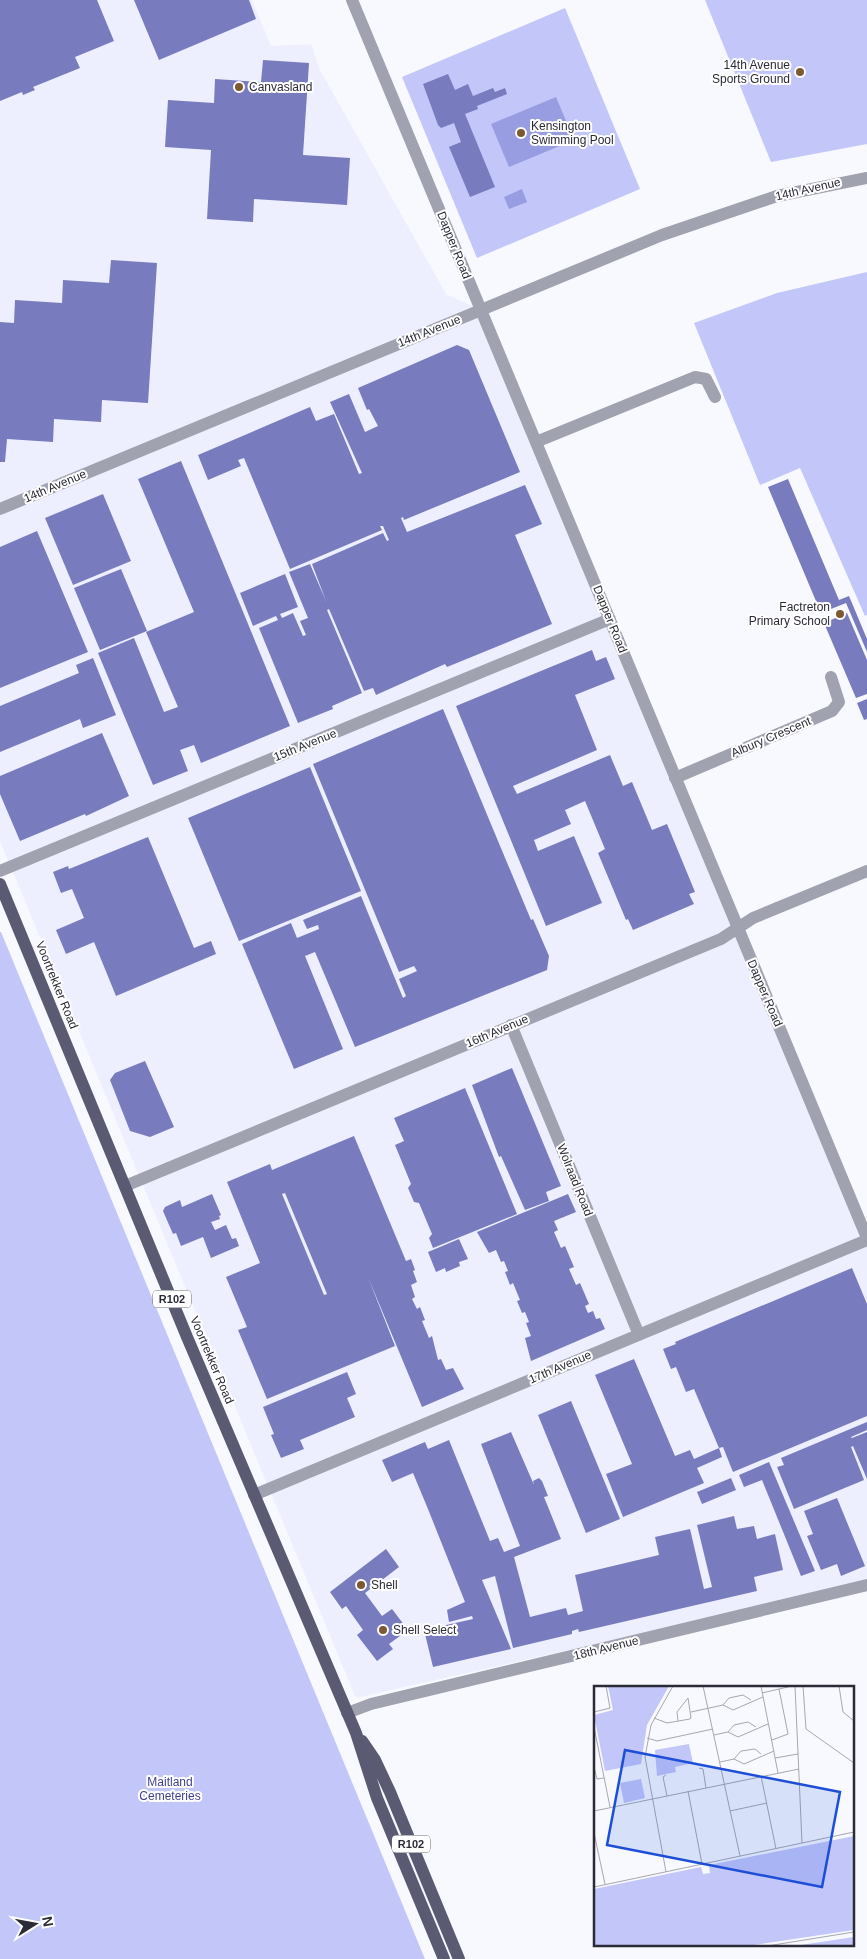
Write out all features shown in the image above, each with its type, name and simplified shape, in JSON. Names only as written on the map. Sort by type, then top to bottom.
[{"type":"main road","name":"Voortrekker Road","points":[[0,884],[254,1495],[356,1733],[377,1798],[444,1959]]},
{"type":"main road","name":"Voortrekker Road","points":[[356,1733],[375,1760],[386,1784],[459,1959]]},
{"type":"street","name":"Dapper Road","points":[[352,0],[867,1239]]},
{"type":"street","name":"14th Avenue","points":[[0,509],[710,217],[777,196],[867,178]]},
{"type":"street","points":[[536,442],[694,377],[706,378],[715,398]]},
{"type":"street","name":"15th Avenue","points":[[0,871],[610,619]]},
{"type":"street","name":"Albury Crescent","points":[[675,778],[832,711],[839,702],[831,678]]},
{"type":"street","name":"16th Avenue","points":[[125,1186],[721,939],[753,918],[867,871]]},
{"type":"street","name":"Wolraad Road","points":[[511,1025],[639,1335]]},
{"type":"street","name":"17th Avenue","points":[[254,1495],[867,1239]]},
{"type":"street","name":"18th Avenue","points":[[347,1713],[371,1704],[867,1585]]},
{"type":"shaded area","points":[[0,0],[252,0],[271,46],[311,44],[320,70],[446,294],[481,310],[867,1238],[867,1583],[356,1698],[0,841]]},
{"type":"shaded area","points":[[556,97],[574,140],[509,167],[491,124]]},
{"type":"shaded area","points":[[522,189],[527,202],[509,209],[504,197]]},
{"type":"green space","name":"14th Avenue Sports Ground","points":[[705,0],[867,0],[867,144],[771,162]]},
{"type":"green space","name":"Kensington Swimming Pool","points":[[565,8],[640,189],[477,258],[402,77]]},
{"type":"green space","name":"Factreton Primary School","points":[[867,272],[867,615],[865,616],[800,468],[760,485],[694,323],[777,293]]},
{"type":"green space","name":"Maitland Cemeteries","points":[[1,932],[425,1959],[0,1959]]},
{"type":"building","points":[[0,0],[97,0],[114,41],[75,57],[80,68],[33,87],[35,90],[23,95],[22,92],[0,101]]},
{"type":"building","points":[[134,0],[249,0],[256,19],[159,60]]},
{"type":"building","points":[[263,60],[309,63],[303,155],[350,158],[347,205],[254,199],[253,222],[207,219],[211,150],[165,147],[168,100],[214,103],[215,79],[261,82]]},
{"type":"building","points":[[448,74],[455,90],[468,84],[473,96],[493,88],[495,92],[505,88],[507,94],[477,106],[478,109],[465,114],[495,187],[470,197],[449,147],[461,142],[454,123],[441,128],[438,125],[423,84]]},
{"type":"building","points":[[111,260],[157,263],[148,403],[102,400],[101,422],[54,419],[53,442],[7,439],[5,462],[0,462],[0,322],[14,323],[15,300],[62,303],[63,280],[109,283]]},
{"type":"building","points":[[457,345],[469,350],[520,472],[404,520],[403,517],[401,518],[407,532],[525,485],[542,524],[515,535],[552,624],[447,667],[445,664],[376,695],[373,688],[364,691],[329,609],[327,610],[362,693],[332,706],[333,709],[298,723],[259,628],[278,620],[276,616],[253,626],[240,593],[285,574],[298,607],[280,614],[282,618],[293,613],[303,636],[306,635],[300,621],[308,618],[289,572],[310,564],[326,601],[312,564],[383,533],[387,541],[389,540],[383,526],[380,526],[382,530],[290,569],[244,458],[238,460],[241,466],[208,480],[198,455],[310,407],[316,421],[334,414],[359,474],[362,473],[330,402],[349,394],[365,432],[378,426],[369,409],[367,410],[358,388]]},
{"type":"building","points":[[181,461],[290,726],[201,763],[194,745],[180,750],[188,771],[153,785],[98,653],[134,638],[164,712],[178,707],[146,632],[194,612],[138,479]]},
{"type":"building","points":[[788,479],[839,600],[849,596],[867,639],[867,652],[846,603],[821,613],[768,487]]},
{"type":"building","points":[[103,494],[131,561],[73,585],[45,518]]},
{"type":"building","points":[[37,531],[88,652],[0,688],[0,547]]},
{"type":"building","points":[[121,569],[147,631],[100,650],[74,588]]},
{"type":"building","points":[[847,613],[867,660],[867,694],[856,698],[824,623]]},
{"type":"building","points":[[592,650],[596,661],[606,657],[615,679],[575,695],[597,750],[513,786],[517,794],[610,755],[623,786],[632,782],[652,830],[667,824],[695,892],[689,894],[694,904],[633,930],[628,919],[626,920],[598,853],[605,849],[585,801],[565,810],[571,824],[534,840],[538,851],[574,836],[602,903],[546,926],[456,706]]},
{"type":"building","points":[[93,658],[116,715],[83,728],[80,719],[0,752],[0,706],[79,673],[76,665]]},
{"type":"building","points":[[867,699],[867,719],[864,720],[857,703]]},
{"type":"building","points":[[443,709],[531,920],[533,919],[549,956],[547,970],[355,1047],[315,952],[305,956],[343,1049],[294,1069],[242,944],[291,923],[297,938],[319,929],[318,925],[307,929],[303,920],[361,896],[403,998],[406,996],[399,979],[417,971],[414,966],[399,972],[313,764]]},
{"type":"building","points":[[102,733],[129,796],[86,816],[85,814],[20,841],[0,794],[0,776]]},
{"type":"building","points":[[310,767],[361,891],[239,941],[188,818]]},
{"type":"building","points":[[148,837],[194,948],[211,941],[216,954],[116,996],[94,942],[66,954],[56,930],[84,918],[72,889],[61,893],[53,872],[68,866],[69,869]]},
{"type":"building","points":[[145,1061],[174,1127],[150,1137],[130,1131],[110,1080],[115,1073]]},
{"type":"building","points":[[512,1068],[561,1186],[546,1192],[549,1201],[525,1210],[501,1156],[499,1157],[472,1085]]},
{"type":"building","points":[[465,1088],[517,1214],[433,1248],[429,1238],[432,1234],[419,1203],[414,1202],[408,1188],[411,1184],[395,1145],[404,1141],[394,1118]]},
{"type":"building","points":[[354,1136],[406,1261],[411,1259],[417,1282],[411,1285],[415,1297],[412,1299],[417,1309],[420,1307],[425,1320],[422,1321],[429,1338],[432,1336],[438,1360],[441,1359],[446,1370],[453,1368],[464,1389],[422,1407],[368,1277],[395,1346],[267,1399],[238,1330],[247,1327],[226,1277],[260,1263],[227,1182],[270,1164],[272,1170]],"holes":[[[285,1193],[327,1294],[324,1295],[282,1194]]]},
{"type":"building","points":[[212,1194],[221,1215],[219,1216],[220,1219],[211,1222],[215,1230],[226,1225],[232,1239],[236,1238],[239,1246],[211,1258],[203,1237],[181,1246],[176,1233],[173,1234],[163,1211],[165,1207],[180,1200],[182,1207]]},
{"type":"building","points":[[568,1194],[576,1212],[554,1221],[558,1230],[554,1232],[561,1248],[565,1246],[574,1267],[569,1269],[576,1285],[580,1283],[589,1304],[585,1306],[588,1313],[593,1311],[596,1319],[600,1318],[605,1329],[531,1361],[525,1338],[531,1336],[526,1323],[529,1322],[525,1312],[522,1313],[517,1301],[520,1300],[513,1283],[510,1285],[505,1272],[508,1271],[504,1261],[501,1262],[496,1250],[489,1253],[477,1232]]},
{"type":"building","points":[[459,1239],[468,1259],[459,1262],[460,1266],[446,1272],[445,1268],[436,1272],[428,1252]]},
{"type":"building","points":[[852,1268],[867,1304],[867,1416],[733,1472],[723,1447],[719,1448],[694,1389],[686,1392],[676,1367],[671,1369],[663,1349],[676,1344],[675,1342]]},
{"type":"building","points":[[634,1359],[675,1456],[690,1450],[694,1459],[719,1448],[722,1457],[697,1468],[704,1483],[623,1517],[606,1474],[632,1464],[595,1375]]},
{"type":"building","points":[[347,1372],[356,1394],[347,1398],[355,1417],[300,1440],[304,1449],[281,1458],[271,1435],[274,1434],[263,1407]]},
{"type":"building","points":[[571,1401],[620,1519],[586,1533],[538,1415]]},
{"type":"building","points":[[867,1422],[867,1430],[851,1437],[867,1432],[867,1479],[853,1446],[851,1447],[864,1480],[794,1509],[777,1467],[784,1465],[781,1458]]},
{"type":"building","points":[[511,1432],[534,1485],[533,1481],[539,1478],[542,1481],[548,1496],[544,1497],[561,1539],[514,1557],[530,1617],[566,1608],[568,1615],[583,1611],[575,1575],[659,1555],[655,1537],[690,1529],[704,1589],[712,1587],[697,1525],[734,1516],[737,1529],[754,1526],[757,1539],[775,1534],[783,1570],[754,1577],[757,1591],[579,1632],[578,1629],[572,1631],[572,1634],[513,1648],[495,1576],[482,1580],[511,1649],[433,1667],[424,1630],[473,1619],[472,1616],[449,1622],[447,1610],[465,1602],[428,1509],[413,1473],[392,1482],[382,1460],[425,1442],[428,1449],[449,1440],[490,1541],[498,1538],[504,1552],[520,1546],[481,1444]]},
{"type":"building","points":[[769,1462],[815,1571],[801,1576],[762,1480],[744,1487],[739,1475]]},
{"type":"building","points":[[731,1478],[736,1490],[702,1504],[697,1492]]},
{"type":"building","points":[[837,1498],[865,1566],[841,1576],[837,1564],[821,1570],[807,1536],[813,1534],[804,1511]]},
{"type":"building","points":[[386,1549],[399,1567],[365,1593],[382,1616],[392,1609],[408,1630],[389,1644],[393,1649],[377,1661],[357,1635],[363,1630],[346,1606],[342,1609],[330,1592]]},
{"type":"place","name":"14th Avenue Sports Ground","points":[[800,72]]},
{"type":"place","name":"Canvasland","points":[[239,87]]},
{"type":"place","name":"Kensington Swimming Pool","points":[[521,133]]},
{"type":"place","name":"Factreton Primary School","points":[[840,614]]},
{"type":"place","name":"Shell","points":[[361,1585]]},
{"type":"place","name":"Shell Select","points":[[383,1630]]}]
